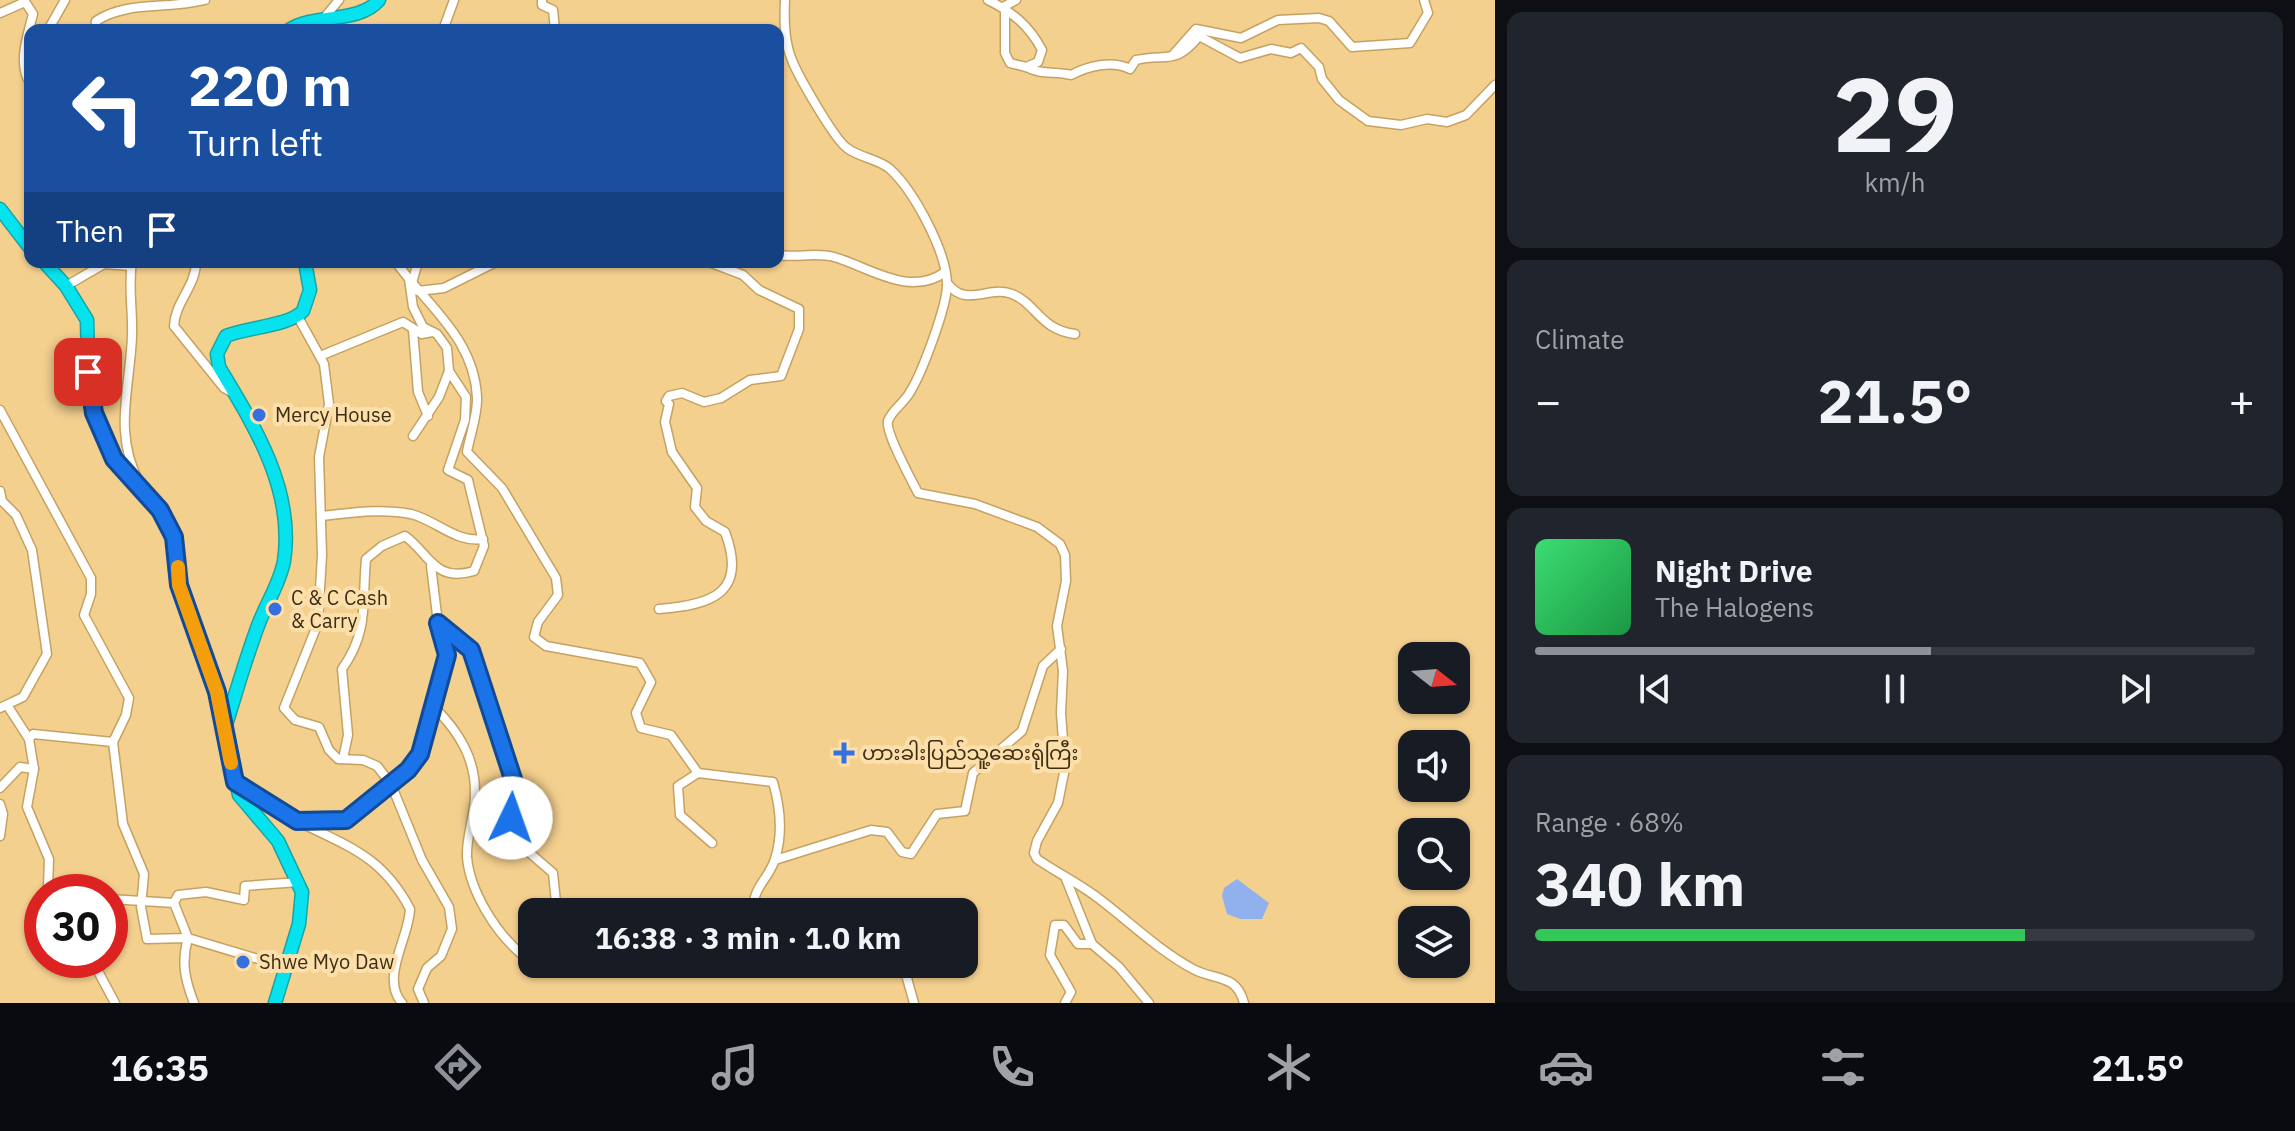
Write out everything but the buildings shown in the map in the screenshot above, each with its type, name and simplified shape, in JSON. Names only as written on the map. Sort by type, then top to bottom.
[{"type":"highway","points":[[300,24],[361,12],[379,0]]},
{"type":"highway","points":[[0,209],[24,240]]},
{"type":"highway","points":[[50,268],[66,286],[87,320],[89,393],[94,413],[114,459],[160,510],[174,537],[179,585],[217,692],[235,782],[242,801],[278,841],[299,882],[303,909],[275,1003]]},
{"type":"highway","points":[[224,731],[257,626],[279,579],[285,549],[284,519],[273,470],[261,437],[216,361],[222,341],[241,330],[298,317],[309,297],[306,268]]},
{"type":"street","points":[[51,24],[65,0]]},
{"type":"street","points":[[96,24],[108,10],[139,1],[186,5],[205,0]]},
{"type":"street","points":[[324,18],[339,0]]},
{"type":"street","points":[[445,24],[454,0]]},
{"type":"street","points":[[542,0],[542,5],[553,10],[554,24]]},
{"type":"street","points":[[785,0],[784,29],[791,59],[844,146],[891,170],[928,223],[952,291],[975,297],[998,289],[1016,295],[1050,326],[1075,334]]},
{"type":"street","points":[[988,0],[1005,6],[1028,29],[1042,50],[1038,62],[1026,67]]},
{"type":"street","points":[[1005,6],[1016,0]]},
{"type":"street","points":[[1169,58],[1196,29],[1241,38],[1278,20],[1319,18],[1329,21],[1352,47],[1410,43],[1428,13],[1424,0]]},
{"type":"street","points":[[0,13],[24,1],[33,14],[30,24]]},
{"type":"street","points":[[1005,6],[1005,53],[1010,63],[1037,73],[1054,70],[1071,75],[1092,65],[1122,65],[1130,69],[1136,60],[1169,58],[1188,51],[1199,36],[1240,58],[1271,49],[1291,53],[1301,48],[1309,54],[1322,79],[1346,106],[1368,121],[1401,125],[1427,119],[1447,122],[1466,115],[1495,85]]},
{"type":"street","points":[[784,255],[832,256],[914,283],[935,279],[945,272]]},
{"type":"street","points":[[66,286],[90,268]]},
{"type":"street","points":[[131,268],[133,335],[123,435],[128,460],[143,489]]},
{"type":"street","points":[[195,268],[194,278],[176,310],[174,326],[224,388],[235,394]]},
{"type":"street","points":[[401,268],[455,329],[473,370],[477,400],[467,452],[502,488],[556,578],[558,595],[538,622],[534,637],[546,646],[640,663],[651,682],[636,713],[641,728],[671,735],[698,773]]},
{"type":"street","points":[[343,759],[348,735],[342,669],[355,653],[365,613],[366,559],[382,546],[405,536],[431,566],[459,574],[474,571],[484,546],[468,480],[448,470],[467,408],[466,397],[449,371],[447,348],[433,332],[423,327],[413,307],[417,268]]},
{"type":"street","points":[[413,284],[444,288],[484,268]]},
{"type":"street","points":[[659,609],[714,599],[725,590],[733,575],[725,532],[706,521],[695,507],[697,488],[672,452],[665,422],[669,404],[666,401],[669,396],[682,393],[704,402],[721,398],[750,380],[781,376],[799,329],[799,309],[759,290],[743,275],[724,268]]},
{"type":"street","points":[[948,284],[932,340],[910,393],[888,419],[888,431],[918,493],[975,504],[1037,527],[1060,544],[1068,567],[1057,626],[1061,649],[1063,787],[1034,853],[1037,859],[1192,969],[1231,980],[1240,989],[1244,1003]]},
{"type":"street","points":[[298,317],[320,356],[329,404],[319,457],[318,623],[284,708],[295,720],[319,727],[329,750],[343,759],[363,760],[377,766],[391,784],[422,860],[449,907],[452,929],[441,956],[427,968],[418,989],[424,1003]]},
{"type":"street","points":[[320,356],[403,322],[413,330],[433,332]]},
{"type":"street","points":[[413,330],[418,392],[428,416]]},
{"type":"street","points":[[413,436],[428,416],[449,371]]},
{"type":"street","points":[[0,410],[91,578],[84,615],[129,698],[126,715],[113,742],[123,824],[144,874],[142,918],[147,939],[188,938],[258,959],[288,963]]},
{"type":"street","points":[[0,491],[2,501],[16,515],[32,550],[47,654],[23,697],[4,706],[29,739],[34,769],[27,807],[49,859],[49,874]]},
{"type":"street","points":[[321,516],[379,510],[410,514],[460,537],[483,539]]},
{"type":"street","points":[[297,821],[346,820],[408,770],[420,754],[447,655],[438,623],[431,566]]},
{"type":"street","points":[[438,623],[471,650],[514,782],[513,833],[524,848],[553,873],[556,898]]},
{"type":"street","points":[[775,860],[871,830],[887,832],[902,852],[911,854],[937,814],[965,811],[973,773],[1022,731],[1043,666],[1061,649]]},
{"type":"street","points":[[435,708],[458,732],[472,769],[475,795],[467,855],[472,882],[503,940],[518,951]]},
{"type":"street","points":[[29,739],[33,734],[47,732],[113,742]]},
{"type":"street","points":[[0,788],[20,767],[34,769]]},
{"type":"street","points":[[712,843],[680,815],[678,786],[698,773],[773,782],[780,809],[775,860],[753,898]]},
{"type":"street","points":[[235,782],[297,821],[373,861],[394,878],[410,909],[394,986],[402,1003]]},
{"type":"street","points":[[0,804],[3,814],[0,836]]},
{"type":"street","points":[[1063,875],[1072,887],[1092,944],[1119,967],[1149,1003]]},
{"type":"street","points":[[194,1003],[184,968],[188,938],[174,903],[178,895],[206,892],[242,900],[245,898],[245,886],[299,882]]},
{"type":"street","points":[[128,899],[174,903]]},
{"type":"street","points":[[1065,1003],[1071,992],[1050,955],[1055,925],[1064,925],[1078,944],[1092,944]]},
{"type":"street","points":[[102,978],[115,1003]]},
{"type":"street","points":[[907,978],[914,1003]]},
{"type":"water","points":[[1237,879],[1269,903],[1262,919],[1240,919],[1227,914],[1222,896],[1224,888]]},
{"type":"slow traffic","points":[[178,567],[179,585],[217,692],[231,763]]},
{"type":"place","name":"Mercy House","points":[[259,415]]},
{"type":"place","name":"C & C Cash & Carry","points":[[275,609]]},
{"type":"place","name":"ဟားခါးပြည်သူ့ဆေးရုံကြီး","points":[[844,753]]},
{"type":"place","name":"Shwe Myo Daw","points":[[243,962]]},
{"type":"route","points":[[88,372],[94,413],[114,459],[160,510],[174,537],[179,585],[217,692],[235,782],[297,821],[346,820],[408,770],[420,754],[447,655],[438,623],[471,650],[514,782],[511,818]]}]
